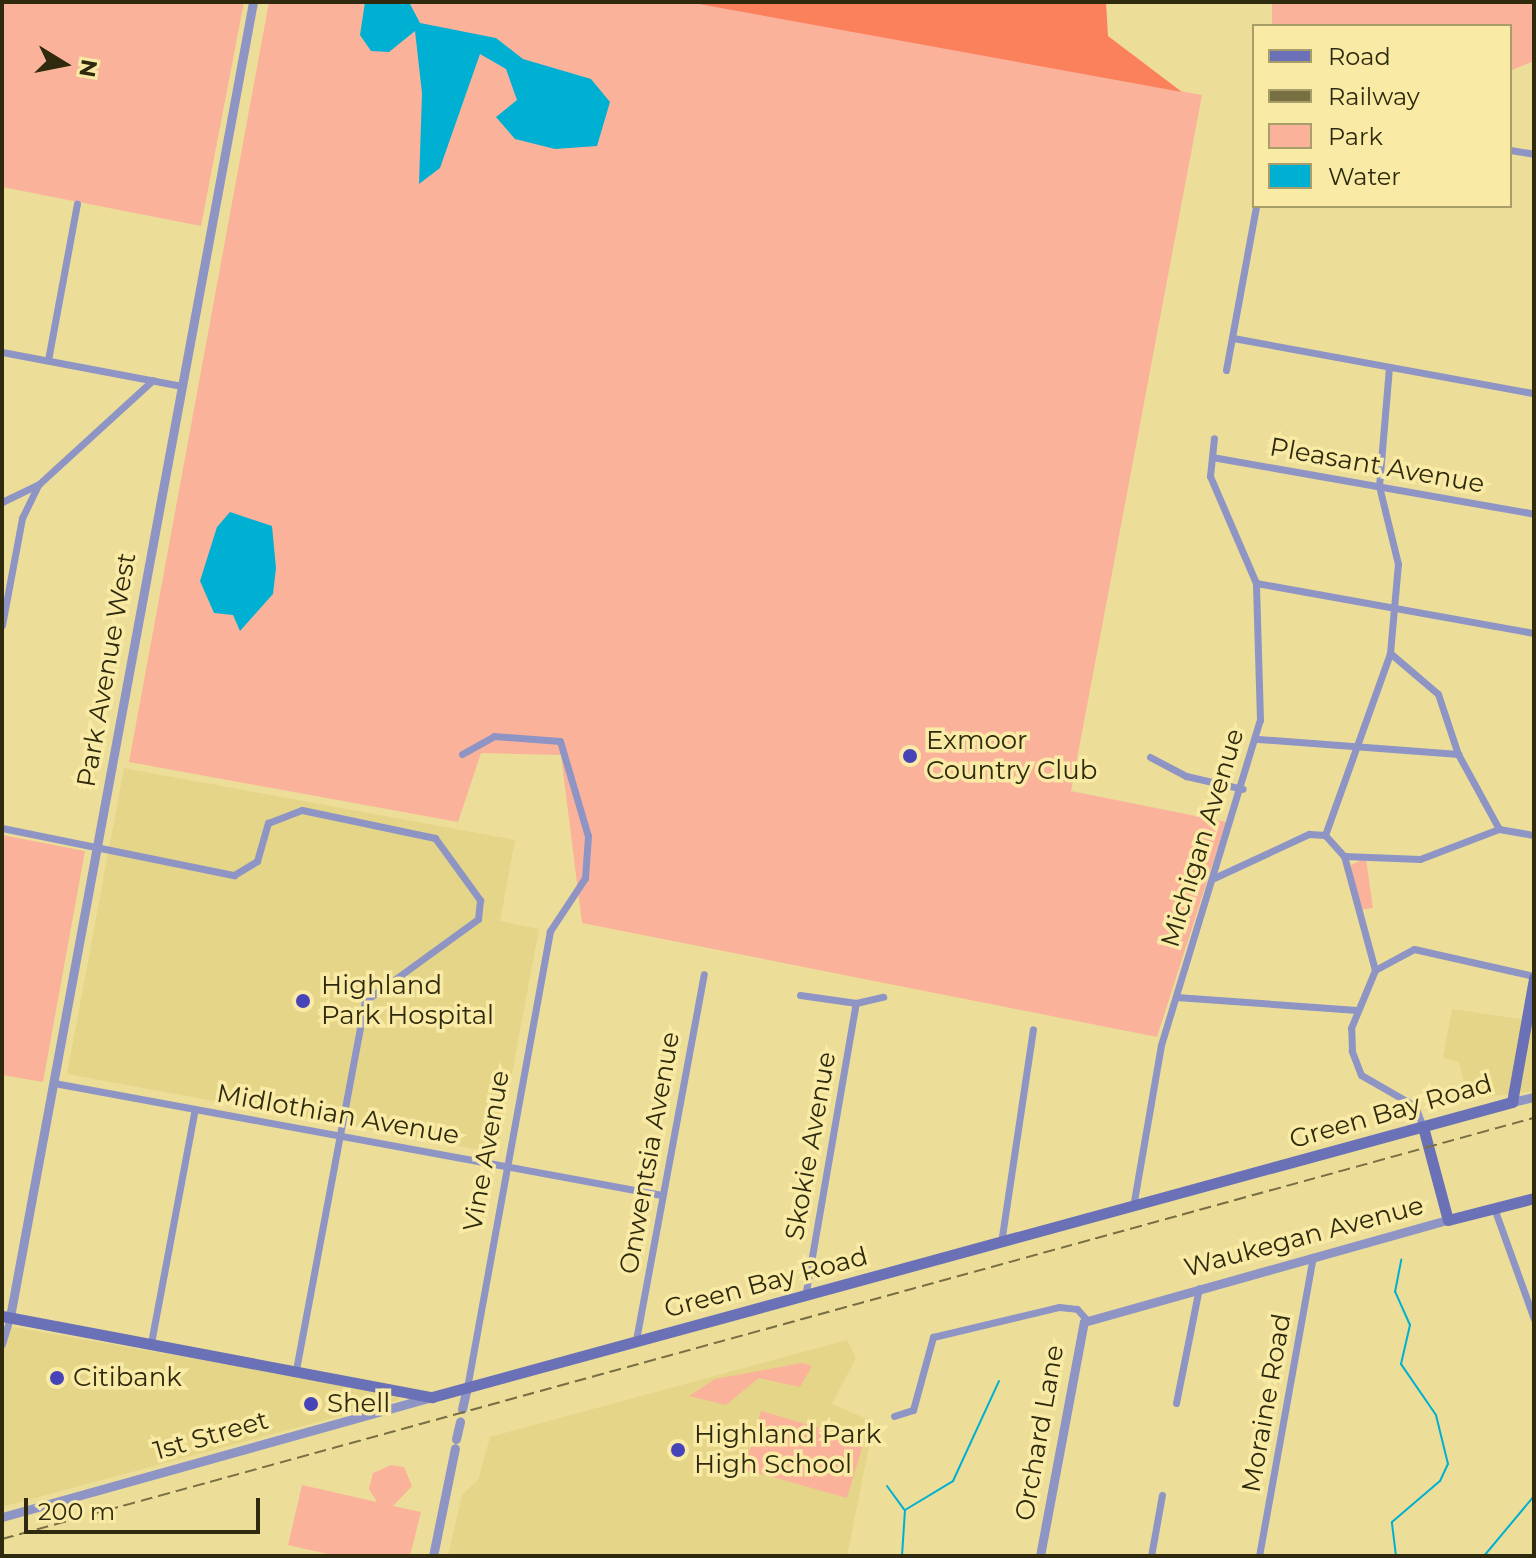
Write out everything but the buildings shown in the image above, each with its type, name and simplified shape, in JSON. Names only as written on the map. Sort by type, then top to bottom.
[{"type":"main road","points":[[1512,1102],[1534,977]]},
{"type":"main road","name":"Green Bay Road","points":[[6,1316],[432,1397],[1512,1102]]},
{"type":"main road","points":[[1423,1127],[1448,1220]]},
{"type":"main road","name":"Waukegan Avenue","points":[[1448,1220],[1534,1198]]},
{"type":"main road","points":[[1442,1206],[1489,1210]]},
{"type":"street","name":"Park Avenue West","points":[[2,1344],[54,1083],[253,2]]},
{"type":"street","points":[[1512,150],[1534,154]]},
{"type":"street","points":[[48,360],[77,204]]},
{"type":"street","points":[[1226,370],[1256,208]]},
{"type":"street","points":[[1233,338],[1534,393]]},
{"type":"street","points":[[2,352],[182,386]]},
{"type":"street","points":[[1325,835],[1354,746],[1390,653],[1398,564],[1379,486],[1389,367]]},
{"type":"street","points":[[2,502],[39,484],[153,380]]},
{"type":"street","name":"Michigan Avenue","points":[[1133,1207],[1176,997],[1258,739],[1263,678],[1256,583],[1210,476],[1214,438]]},
{"type":"street","name":"Pleasant Avenue","points":[[1212,457],[1534,514]]},
{"type":"street","points":[[2,625],[22,518],[39,484]]},
{"type":"street","points":[[1256,583],[1534,633]]},
{"type":"street","points":[[1390,653],[1438,694],[1458,754],[1499,829]]},
{"type":"street","name":"Vine Avenue","points":[[462,754],[494,736],[560,741],[588,836],[585,878],[562,903],[506,1166],[462,1409]]},
{"type":"street","points":[[1258,739],[1458,754]]},
{"type":"street","points":[[1150,757],[1186,776],[1243,789]]},
{"type":"street","points":[[2,828],[234,875],[257,861],[268,823],[289,810],[435,838],[480,900],[478,919],[365,1001],[296,1370]]},
{"type":"street","points":[[1344,856],[1432,857],[1499,829],[1534,835]]},
{"type":"street","points":[[1325,835],[1344,856],[1375,970]]},
{"type":"street","points":[[1214,878],[1301,837],[1325,835]]},
{"type":"street","points":[[1423,1127],[1415,1106],[1361,1075],[1350,1033],[1375,970],[1414,949],[1534,977]]},
{"type":"street","name":"Onwentsia Avenue","points":[[636,1340],[704,974]]},
{"type":"street","points":[[800,995],[856,1003],[883,997]]},
{"type":"street","points":[[1176,997],[1357,1010]]},
{"type":"street","name":"Skokie Avenue","points":[[805,1297],[856,1003]]},
{"type":"street","points":[[1001,1243],[998,1222],[1033,1029]]},
{"type":"street","name":"Midlothian Avenue","points":[[54,1083],[662,1195]]},
{"type":"street","name":"Green Bay Road","points":[[1512,1102],[1534,1097]]},
{"type":"street","points":[[151,1343],[195,1109]]},
{"type":"street","points":[[1489,1210],[1534,1319]]},
{"type":"street","name":"Waukegan Avenue","points":[[1087,1320],[1448,1220]]},
{"type":"street","name":"Moraine Road","points":[[1259,1556],[1313,1257]]},
{"type":"street","points":[[1176,1403],[1199,1288]]},
{"type":"street","points":[[894,1416],[913,1410],[933,1337],[1059,1307],[1077,1309],[1087,1320]]},
{"type":"street","name":"Orchard Lane","points":[[1040,1556],[1087,1320]]},
{"type":"street","name":"1st Street","points":[[2,1517],[432,1397]]},
{"type":"street","points":[[433,1556],[460,1421]]},
{"type":"street","points":[[1151,1556],[1162,1495]]},
{"type":"shaded area","points":[[1106,2],[1108,36],[1182,92],[699,4]]},
{"type":"shaded area","name":"Highland Park Hospital","points":[[124,768],[515,840],[500,921],[539,929],[497,1153],[67,1074]]},
{"type":"shaded area","points":[[1452,1009],[1534,1021],[1534,1091],[1468,1099],[1459,1062],[1443,1058]]},
{"type":"shaded area","points":[[2,1325],[399,1395],[399,1400],[2,1507]]},
{"type":"shaded area","name":"Highland Park High School","points":[[847,1340],[856,1358],[832,1404],[874,1422],[847,1556],[448,1556],[462,1495],[478,1480],[490,1437]]},
{"type":"green space","points":[[2,2],[244,2],[201,226],[2,187]]},
{"type":"green space","name":"Exmoor Country Club","points":[[269,2],[700,2],[1202,95],[1071,791],[1226,822],[1157,1037],[582,923],[561,755],[481,753],[458,822],[129,762]]},
{"type":"green space","points":[[1272,2],[1534,2],[1534,61],[1512,70],[1512,24],[1272,24]]},
{"type":"green space","points":[[2,835],[85,851],[43,1082],[2,1075]]},
{"type":"green space","points":[[1366,858],[1373,908],[1359,910],[1351,865]]},
{"type":"green space","points":[[802,1363],[812,1366],[800,1387],[759,1378],[726,1405],[689,1396],[715,1379]]},
{"type":"green space","points":[[761,1411],[864,1441],[847,1498],[744,1469]]},
{"type":"green space","points":[[391,1465],[404,1467],[412,1486],[393,1506],[421,1512],[410,1556],[336,1556],[288,1545],[302,1485],[377,1502],[369,1489],[373,1473]]},
{"type":"water","points":[[365,2],[409,2],[420,23],[496,38],[523,59],[591,79],[610,102],[597,146],[555,149],[515,139],[496,117],[517,100],[506,69],[480,54],[440,168],[419,184],[422,93],[415,31],[389,52],[371,51],[360,35]]},
{"type":"water","points":[[230,512],[272,526],[276,568],[273,594],[240,631],[233,615],[214,613],[200,581],[217,527]]},
{"type":"waterway","points":[[1396,1556],[1392,1522],[1440,1481],[1448,1464],[1436,1415],[1401,1364],[1410,1325],[1395,1292],[1401,1260]]},
{"type":"waterway","points":[[902,1556],[905,1510],[953,1481],[999,1381]]},
{"type":"waterway","points":[[887,1486],[904,1509]]},
{"type":"waterway","points":[[1484,1556],[1534,1496]]},
{"type":"railway","points":[[2,1539],[1534,1118]]},
{"type":"place","name":"Exmoor Country Club","points":[[910,756]]},
{"type":"place","name":"Highland Park Hospital","points":[[303,1001]]},
{"type":"place","name":"Citibank","points":[[57,1378]]},
{"type":"place","name":"Shell","points":[[311,1404]]},
{"type":"place","name":"Highland Park High School","points":[[678,1450]]}]
